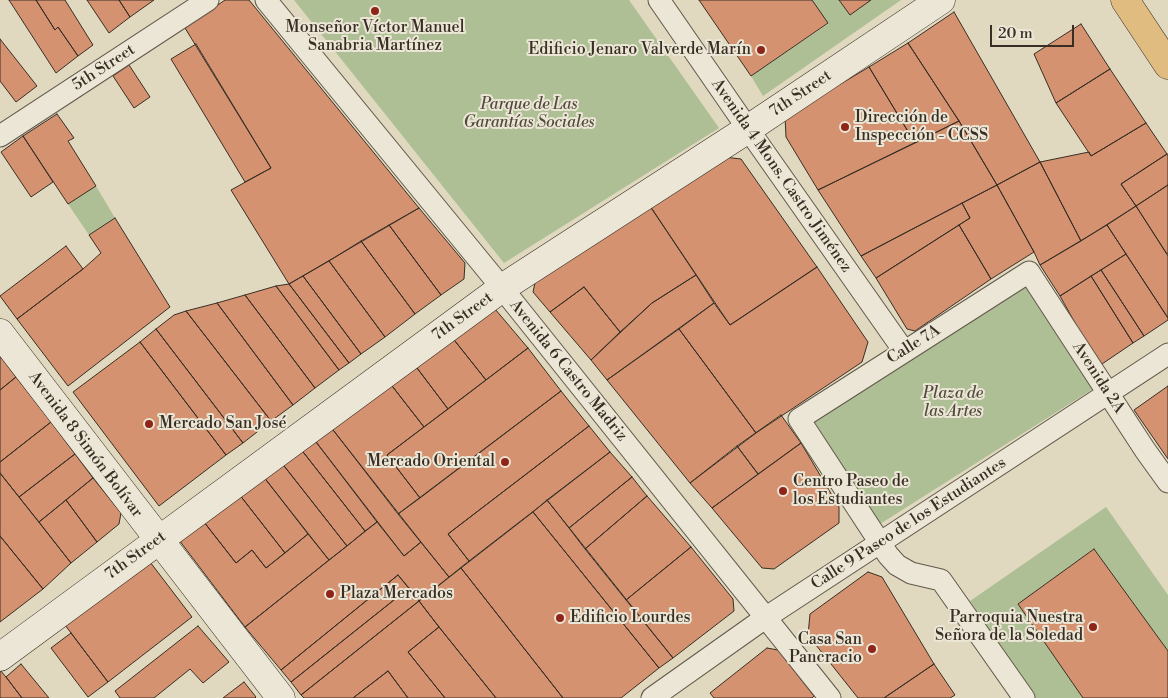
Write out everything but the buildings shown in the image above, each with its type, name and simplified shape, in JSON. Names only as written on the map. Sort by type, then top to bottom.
[{"type":"highway","points":[[1125,0],[1168,65]]},
{"type":"street","name":"5th Street","points":[[0,136],[208,0]]},
{"type":"street","name":"Avenida 6 Castro Madriz","points":[[266,0],[502,288],[830,698]]},
{"type":"street","name":"Avenida 4 Mons. Castro Jiménez","points":[[660,0],[904,351]]},
{"type":"street","name":"7th Street","points":[[0,657],[502,288],[748,129],[941,0]]},
{"type":"street","name":"Calle 7A","points":[[880,544],[799,418],[1029,272]]},
{"type":"street","name":"Avenida 2A","points":[[1029,272],[1145,450],[1168,482]]},
{"type":"street","name":"Avenida 8 Simón Bolívar","points":[[0,333],[280,698]]},
{"type":"street","name":"Calle 9 Paseo de los Estudiantes","points":[[652,698],[765,618],[1168,354]]},
{"type":"street","points":[[880,544],[897,565],[911,573],[941,580],[1024,698]]},
{"type":"green space","name":"Parque de Las Garantías Sociales","points":[[294,0],[629,0],[719,128],[504,263]]},
{"type":"green space","points":[[812,0],[839,0],[850,15],[871,0],[901,0],[763,96],[751,76],[828,24]]},
{"type":"green space","points":[[96,186],[115,218],[89,235],[68,204]]},
{"type":"green space","name":"Plaza de las Artes","points":[[1025,283],[1093,389],[880,524],[812,418]]},
{"type":"green space","points":[[1106,507],[1168,595],[1168,651],[1094,549],[1018,604],[1083,698],[1035,698],[970,601]]},
{"type":"place","name":"Monseñor Víctor Manuel Sanabria Martínez","points":[[375,11]]},
{"type":"place","name":"Edificio Jenaro Valverde Marín","points":[[761,50]]},
{"type":"place","name":"Dirección de Inspección - CCSS","points":[[845,127]]},
{"type":"place","name":"Mercado San José","points":[[149,424]]},
{"type":"place","name":"Mercado Oriental","points":[[505,462]]},
{"type":"place","name":"Centro Paseo de los Estudiantes","points":[[783,491]]},
{"type":"place","name":"Plaza Mercados","points":[[330,594]]},
{"type":"place","name":"Edificio Lourdes","points":[[560,618]]},
{"type":"place","name":"Parroquia Nuestra Señora de la Soledad","points":[[1093,627]]},
{"type":"place","name":"Casa San Pancracio","points":[[872,649]]}]
